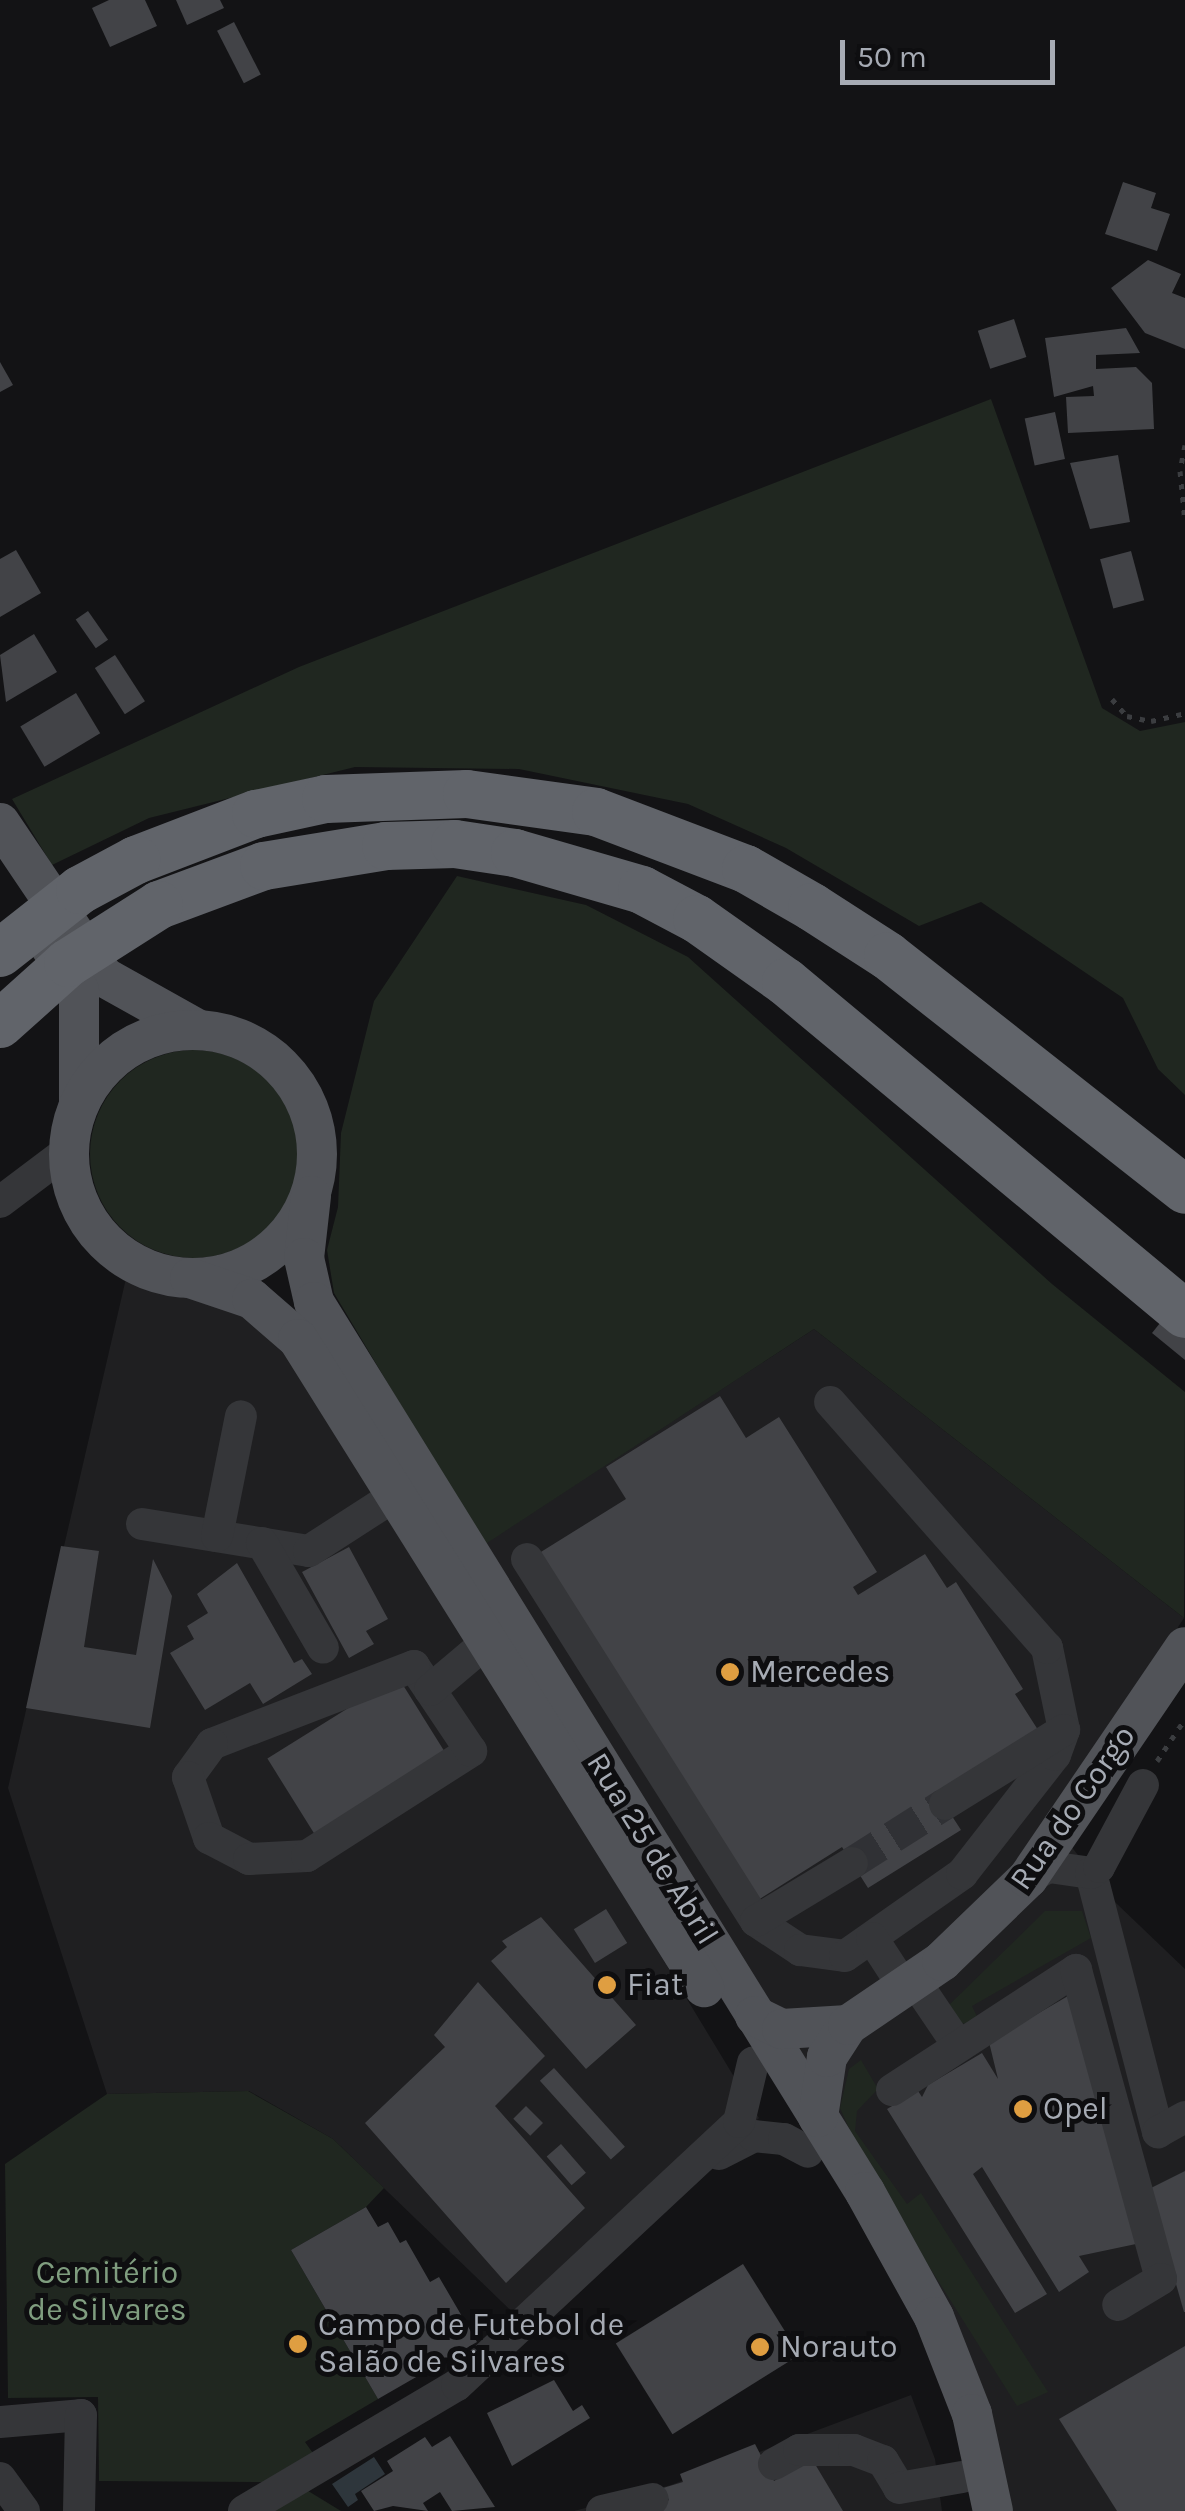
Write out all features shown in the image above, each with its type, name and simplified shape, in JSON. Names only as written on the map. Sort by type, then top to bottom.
[{"type":"highway","points":[[13,934],[80,890],[136,860],[256,814],[326,800],[467,794],[596,812],[746,868],[842,927],[1185,1190]]},
{"type":"highway","points":[[0,1024],[68,963],[159,905],[264,866],[386,846],[455,844],[515,854],[642,890],[697,919],[786,982],[1185,1314]]},
{"type":"main road","points":[[0,822],[104,977],[197,1029]]},
{"type":"main road","points":[[0,870],[13,934],[79,990],[80,1103],[68,1150],[74,1189],[104,1238],[152,1271],[190,1278],[229,1273],[264,1257],[292,1230],[311,1196],[318,1158],[313,1119],[296,1084],[270,1055],[235,1036],[197,1029],[160,1034],[127,1048],[99,1072],[80,1103]]},
{"type":"main road","name":"Rua 25 de Abril","points":[[311,1196],[304,1258],[314,1302],[755,2016],[909,2325],[964,2494]]},
{"type":"main road","name":"Rua 25 de Abril","points":[[190,1278],[252,1299],[298,1340],[753,2064],[813,2135],[934,2316],[972,2414],[993,2511]]},
{"type":"main road","name":"Rua do Corgo","points":[[813,2135],[827,2057],[848,2025],[909,1984],[1028,1878],[1185,1647]]},
{"type":"main road","points":[[755,2016],[782,2029],[848,2025]]},
{"type":"street","points":[[0,1202],[68,1150]]},
{"type":"street","points":[[527,1559],[756,1920],[825,1958],[845,1956],[962,1874],[1056,1755],[1064,1730],[1047,1648],[830,1402]]},
{"type":"street","points":[[217,1536],[242,1416]]},
{"type":"street","points":[[142,1524],[309,1551],[396,1495]]},
{"type":"street","points":[[262,1543],[323,1648]]},
{"type":"street","points":[[430,1690],[488,1641]]},
{"type":"street","points":[[414,1666],[430,1690],[470,1751],[308,1856],[249,1859],[209,1838],[188,1777],[212,1744],[414,1666]]},
{"type":"street","points":[[944,1804],[1064,1730]]},
{"type":"street","points":[[1142,1785],[1091,1873],[1158,2132],[1185,2117]]},
{"type":"street","points":[[756,1920],[852,1863]]},
{"type":"street","points":[[1028,1878],[1049,1868],[1091,1873]]},
{"type":"street","points":[[872,1938],[958,2045]]},
{"type":"street","points":[[892,2090],[1076,1970],[1161,2278],[1118,2306]]},
{"type":"street","points":[[244,2511],[457,2385],[702,2162],[740,2122],[753,2064]]},
{"type":"street","points":[[702,2162],[754,2136],[784,2139],[813,2135]]},
{"type":"street","points":[[0,2422],[81,2415],[80,2511]]},
{"type":"street","points":[[774,2464],[799,2450],[854,2450],[883,2462],[899,2500],[964,2494]]},
{"type":"street","points":[[0,2478],[24,2511]]},
{"type":"street","points":[[602,2511],[653,2499]]},
{"type":"path","points":[[1185,445],[1180,470],[1185,522]]},
{"type":"path","points":[[1112,700],[1126,716],[1151,721],[1185,712]]},
{"type":"path","points":[[1142,1785],[1185,1719]]},
{"type":"shaded area","points":[[127,1274],[246,1307],[293,1348],[759,2118],[530,2329],[333,2139],[249,2091],[107,2094],[8,1788]]},
{"type":"shaded area","points":[[814,1329],[1184,1618],[1051,1821],[1116,1903],[1185,1969],[1185,2511],[1013,2511],[947,2327],[472,1552]]},
{"type":"shaded area","points":[[911,2395],[935,2459],[942,2511],[574,2511],[671,2485]]},
{"type":"shaded area","points":[[374,2457],[385,2474],[355,2494],[358,2500],[348,2507],[332,2484]]},
{"type":"green space","points":[[991,399],[1102,708],[1140,731],[1185,722],[1185,1095],[1158,1069],[1123,998],[981,902],[919,926],[786,848],[688,804],[519,769],[355,767],[149,818],[52,865],[12,799],[299,667]]},
{"type":"green space","points":[[457,876],[586,905],[688,957],[1052,1284],[1185,1392],[1184,1618],[814,1329],[484,1545],[334,1293],[327,1250],[338,1207],[341,1133],[374,1001]]},
{"type":"green space","points":[[194,1050],[234,1058],[267,1081],[290,1114],[298,1154],[290,1194],[267,1227],[234,1250],[194,1258],[154,1250],[121,1227],[98,1194],[90,1154],[98,1114],[121,1081],[154,1058]]},
{"type":"green space","points":[[1045,1911],[1082,1911],[1091,1938],[972,2006],[981,2025],[959,2023],[948,2006]]},
{"type":"green space","points":[[861,2060],[878,2089],[857,2111],[855,2131],[907,2204],[921,2193],[1048,2392],[1017,2406],[867,2168],[840,2108],[849,2069]]},
{"type":"green space","name":"Cemitério de Silvares","points":[[248,2091],[333,2139],[384,2188],[366,2207],[291,2250],[378,2399],[305,2442],[315,2456],[264,2482],[99,2481],[98,2397],[8,2398],[5,2164],[107,2094]]},
{"type":"green space","points":[[300,2486],[341,2511],[269,2511]]},
{"type":"building","points":[[109,0],[145,0],[157,26],[110,47],[92,8]]},
{"type":"building","points":[[176,0],[220,0],[224,8],[187,25]]},
{"type":"building","points":[[234,22],[261,75],[244,83],[217,31]]},
{"type":"building","points":[[1123,182],[1156,193],[1151,208],[1170,214],[1157,251],[1105,234]]},
{"type":"building","points":[[1148,260],[1181,274],[1172,293],[1185,298],[1185,349],[1145,333],[1111,288]]},
{"type":"building","points":[[1014,319],[1026,357],[990,369],[978,331]]},
{"type":"building","points":[[1126,328],[1140,353],[1096,355],[1096,369],[1136,367],[1152,383],[1154,429],[1068,433],[1066,397],[1094,396],[1093,386],[1054,397],[1045,338]]},
{"type":"building","points":[[0,362],[13,385],[0,392]]},
{"type":"building","points":[[1055,412],[1065,459],[1035,465],[1025,418]]},
{"type":"building","points":[[1118,455],[1130,522],[1090,529],[1070,463]]},
{"type":"building","points":[[16,550],[41,593],[0,617],[0,559]]},
{"type":"building","points":[[1131,551],[1144,600],[1113,609],[1100,559]]},
{"type":"building","points":[[88,611],[108,640],[96,648],[76,620]]},
{"type":"building","points":[[34,634],[57,672],[6,702],[0,655]]},
{"type":"building","points":[[115,655],[145,701],[125,714],[95,668]]},
{"type":"building","points":[[76,693],[100,733],[44,767],[20,726]]},
{"type":"building","points":[[1185,1292],[1185,1360],[1152,1333]]},
{"type":"building","points":[[720,1396],[746,1438],[779,1417],[877,1572],[853,1587],[858,1595],[925,1554],[947,1588],[956,1582],[1023,1689],[1015,1694],[1040,1733],[939,1796],[961,1830],[868,1888],[842,1847],[755,1902],[536,1555],[626,1499],[606,1467]]},
{"type":"building","points":[[61,1546],[99,1551],[84,1647],[136,1655],[153,1559],[172,1596],[150,1728],[26,1708]]},
{"type":"building","points":[[349,1547],[388,1619],[366,1631],[374,1644],[349,1658],[302,1572]]},
{"type":"building","points":[[237,1563],[294,1663],[302,1659],[312,1674],[263,1704],[250,1683],[205,1710],[170,1653],[194,1639],[187,1626],[208,1613],[197,1594]]},
{"type":"building","points":[[398,1677],[446,1754],[316,1836],[267,1759]]},
{"type":"building","points":[[606,1909],[627,1943],[595,1963],[574,1929]]},
{"type":"building","points":[[541,1917],[636,2025],[586,2069],[491,1961],[507,1947],[502,1941]]},
{"type":"building","points":[[478,1982],[545,2056],[495,2106],[585,2208],[506,2283],[365,2123],[445,2047],[434,2035]]},
{"type":"building","points":[[1068,1996],[1136,2244],[1079,2256],[1089,2272],[1059,2292],[982,2167],[973,2174],[1047,2294],[1015,2313],[887,2109],[918,2091],[922,2097],[928,2085],[982,2053],[998,2079],[989,2042]]},
{"type":"building","points":[[554,2068],[625,2147],[611,2159],[540,2081]]},
{"type":"building","points":[[526,2106],[543,2123],[530,2136],[513,2119]]},
{"type":"building","points":[[561,2144],[586,2173],[572,2185],[547,2156]]},
{"type":"building","points":[[1185,2171],[1185,2312],[1184,2312],[1149,2189]]},
{"type":"building","points":[[366,2207],[378,2227],[388,2222],[400,2243],[406,2240],[430,2282],[439,2277],[477,2342],[378,2399],[291,2250]]},
{"type":"building","points":[[743,2264],[800,2355],[672,2434],[616,2343]]},
{"type":"building","points":[[1185,2346],[1185,2511],[1117,2511],[1059,2419]]},
{"type":"building","points":[[554,2380],[573,2411],[582,2405],[590,2418],[512,2466],[487,2413]]},
{"type":"building","points":[[450,2436],[495,2507],[452,2511],[440,2492],[423,2503],[428,2511],[393,2506],[374,2511],[361,2491],[393,2471],[387,2461],[425,2437],[432,2447]]},
{"type":"building","points":[[755,2444],[774,2481],[812,2459],[843,2511],[648,2511],[669,2500],[663,2488],[683,2482],[680,2474]]},
{"type":"tunnel","points":[[852,1863],[945,1804]]},
{"type":"place","name":"Mercedes","points":[[730,1672]]},
{"type":"place","name":"Fiat","points":[[607,1985]]},
{"type":"place","name":"Opel","points":[[1023,2109]]},
{"type":"place","name":"Campo de Futebol de Salão de Silvares","points":[[298,2344]]},
{"type":"place","name":"Norauto","points":[[760,2347]]}]
